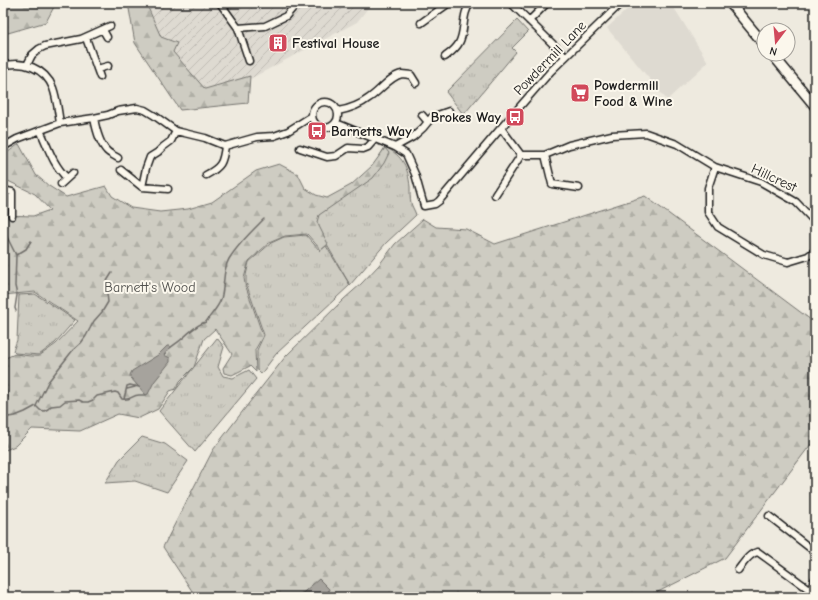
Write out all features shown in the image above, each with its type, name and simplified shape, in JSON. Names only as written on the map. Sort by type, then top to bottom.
[{"type":"street","points":[[220,3],[238,28],[249,61]]},
{"type":"street","points":[[238,28],[264,26],[286,16],[297,3]]},
{"type":"street","points":[[421,23],[449,3]]},
{"type":"street","points":[[511,3],[565,56]]},
{"type":"street","points":[[529,21],[547,3]]},
{"type":"street","name":"Powdermill Lane","points":[[336,123],[395,147],[406,154],[415,174],[424,206],[435,204],[551,71],[621,3]]},
{"type":"street","points":[[730,3],[756,34]]},
{"type":"street","points":[[445,56],[454,50],[460,42],[468,4]]},
{"type":"street","points":[[27,65],[32,55],[45,46],[86,38],[110,26]]},
{"type":"street","points":[[103,30],[107,37]]},
{"type":"street","points":[[86,38],[100,77]]},
{"type":"street","points":[[779,62],[815,106]]},
{"type":"street","points":[[3,66],[18,64],[27,65],[35,68],[43,74],[52,87],[56,99],[60,123]]},
{"type":"street","points":[[97,69],[108,66]]},
{"type":"street","points":[[338,111],[363,102],[395,77],[409,71],[416,83]]},
{"type":"street","points":[[325,102],[333,105],[338,111],[336,123],[330,128],[322,128],[315,123],[312,116],[314,108],[325,102]]},
{"type":"street","points":[[3,147],[17,139],[60,123],[94,118],[137,108],[145,110],[176,131],[205,138],[225,146],[257,138],[274,136],[288,131],[312,116]]},
{"type":"street","points":[[395,147],[412,137],[423,128],[432,117],[448,111]]},
{"type":"street","points":[[422,115],[428,122]]},
{"type":"street","points":[[94,118],[99,137],[107,150],[118,158]]},
{"type":"street","points":[[501,128],[521,155]]},
{"type":"street","points":[[40,130],[57,166],[67,178]]},
{"type":"street","points":[[142,187],[150,157],[171,141],[176,131]]},
{"type":"street","points":[[521,155],[545,155],[569,145],[612,135],[646,133],[677,144],[715,167],[708,188],[708,212],[718,227],[764,255],[788,262],[808,256],[815,251]]},
{"type":"street","points":[[300,148],[327,157],[336,156],[348,148],[363,149],[368,147],[374,139]]},
{"type":"street","points":[[206,175],[220,166],[225,146]]},
{"type":"street","points":[[495,195],[521,155]]},
{"type":"street","points":[[545,155],[552,184],[579,188]]},
{"type":"street","name":"Hillcrest","points":[[715,167],[761,182],[796,202],[815,222]]},
{"type":"street","points":[[120,170],[142,187],[168,189]]},
{"type":"street","points":[[61,184],[73,173]]},
{"type":"street","points":[[3,190],[12,192],[12,216]]},
{"type":"street","points":[[769,516],[815,552]]},
{"type":"street","points":[[738,570],[750,555],[758,552],[810,590]]},
{"type":"street","points":[[806,597],[815,579]]},
{"type":"shaded area","points":[[126,3],[372,3],[357,22],[197,107]]},
{"type":"shaded area","points":[[634,3],[671,3],[708,62],[667,100],[607,28]]},
{"type":"shaded area","points":[[167,346],[170,348],[164,355],[170,358],[170,362],[146,395],[130,377],[130,375],[132,371],[158,355]]},
{"type":"shaded area","points":[[319,579],[329,589],[327,597],[298,597]]},
{"type":"green space","points":[[3,3],[56,3],[46,22],[8,33],[3,30]]},
{"type":"green space","points":[[128,3],[146,3],[161,37],[177,43],[173,52],[205,89],[250,76],[248,103],[180,110],[135,43]]},
{"type":"green space","points":[[517,20],[528,32],[512,48],[516,52],[463,114],[446,92]]},
{"type":"green space","name":"Barnett's Wood","points":[[19,144],[36,175],[66,197],[106,186],[112,196],[131,208],[160,212],[188,209],[212,202],[256,171],[279,164],[298,174],[305,188],[316,195],[327,198],[351,185],[372,166],[385,148],[389,153],[373,178],[319,215],[317,222],[328,244],[321,250],[307,234],[285,236],[269,243],[249,261],[244,278],[245,284],[263,336],[255,350],[256,372],[250,366],[232,375],[224,373],[223,368],[232,354],[215,329],[204,339],[194,367],[180,381],[176,389],[170,391],[158,409],[139,418],[118,414],[80,431],[32,429],[15,446],[3,451],[3,359],[15,354],[39,356],[56,344],[78,321],[35,292],[3,295],[3,215],[33,216],[50,210],[35,194],[6,180],[4,155]]},
{"type":"green space","points":[[385,147],[396,154],[404,163],[408,174],[411,203],[416,215],[386,243],[350,285],[309,214],[365,180]]},
{"type":"green space","points":[[645,196],[815,323],[814,440],[725,558],[648,597],[196,597],[163,547],[213,450],[286,356],[361,284],[379,265],[395,244],[423,219],[436,227],[466,229],[495,244]]},
{"type":"green space","points":[[306,235],[320,251],[326,246],[350,285],[276,354],[261,374],[257,370],[257,350],[264,335],[246,283],[249,262],[271,243],[284,237]]},
{"type":"green space","points":[[35,294],[75,320],[55,343],[39,355],[15,353],[13,351],[17,340],[19,295]]},
{"type":"green space","points":[[217,338],[224,347],[218,367],[223,376],[233,378],[249,370],[256,379],[195,452],[159,411]]},
{"type":"green space","points":[[142,437],[165,444],[188,461],[167,492],[135,481],[105,483],[119,460]]},
{"type":"waterway","points":[[170,348],[197,326],[206,322],[221,299],[225,268],[229,259],[241,243],[264,219]]},
{"type":"waterway","points":[[5,233],[16,255]]},
{"type":"waterway","points":[[16,311],[16,255],[26,249],[31,241]]},
{"type":"waterway","points":[[3,425],[8,417],[15,416],[36,406],[48,382],[73,350],[81,343],[94,321],[108,302],[106,285],[112,273]]},
{"type":"waterway","points":[[3,364],[4,360]]},
{"type":"waterway","points":[[124,399],[127,386],[130,385],[139,387]]},
{"type":"waterway","points":[[3,387],[6,390],[8,397],[4,404],[8,417]]},
{"type":"waterway","points":[[127,389],[135,387]]},
{"type":"waterway","points":[[36,406],[40,410],[44,411],[51,406],[60,405],[65,401],[79,400],[88,402],[97,396],[115,392],[118,393],[122,399],[129,399],[137,395],[146,395]]},
{"type":"place","name":"Festival House","points":[[278,43]]},
{"type":"place","name":"Powdermill Food & Wine","points":[[580,93]]},
{"type":"place","name":"Brokes Way","points":[[515,117]]},
{"type":"place","name":"Barnetts Way","points":[[317,131]]}]
